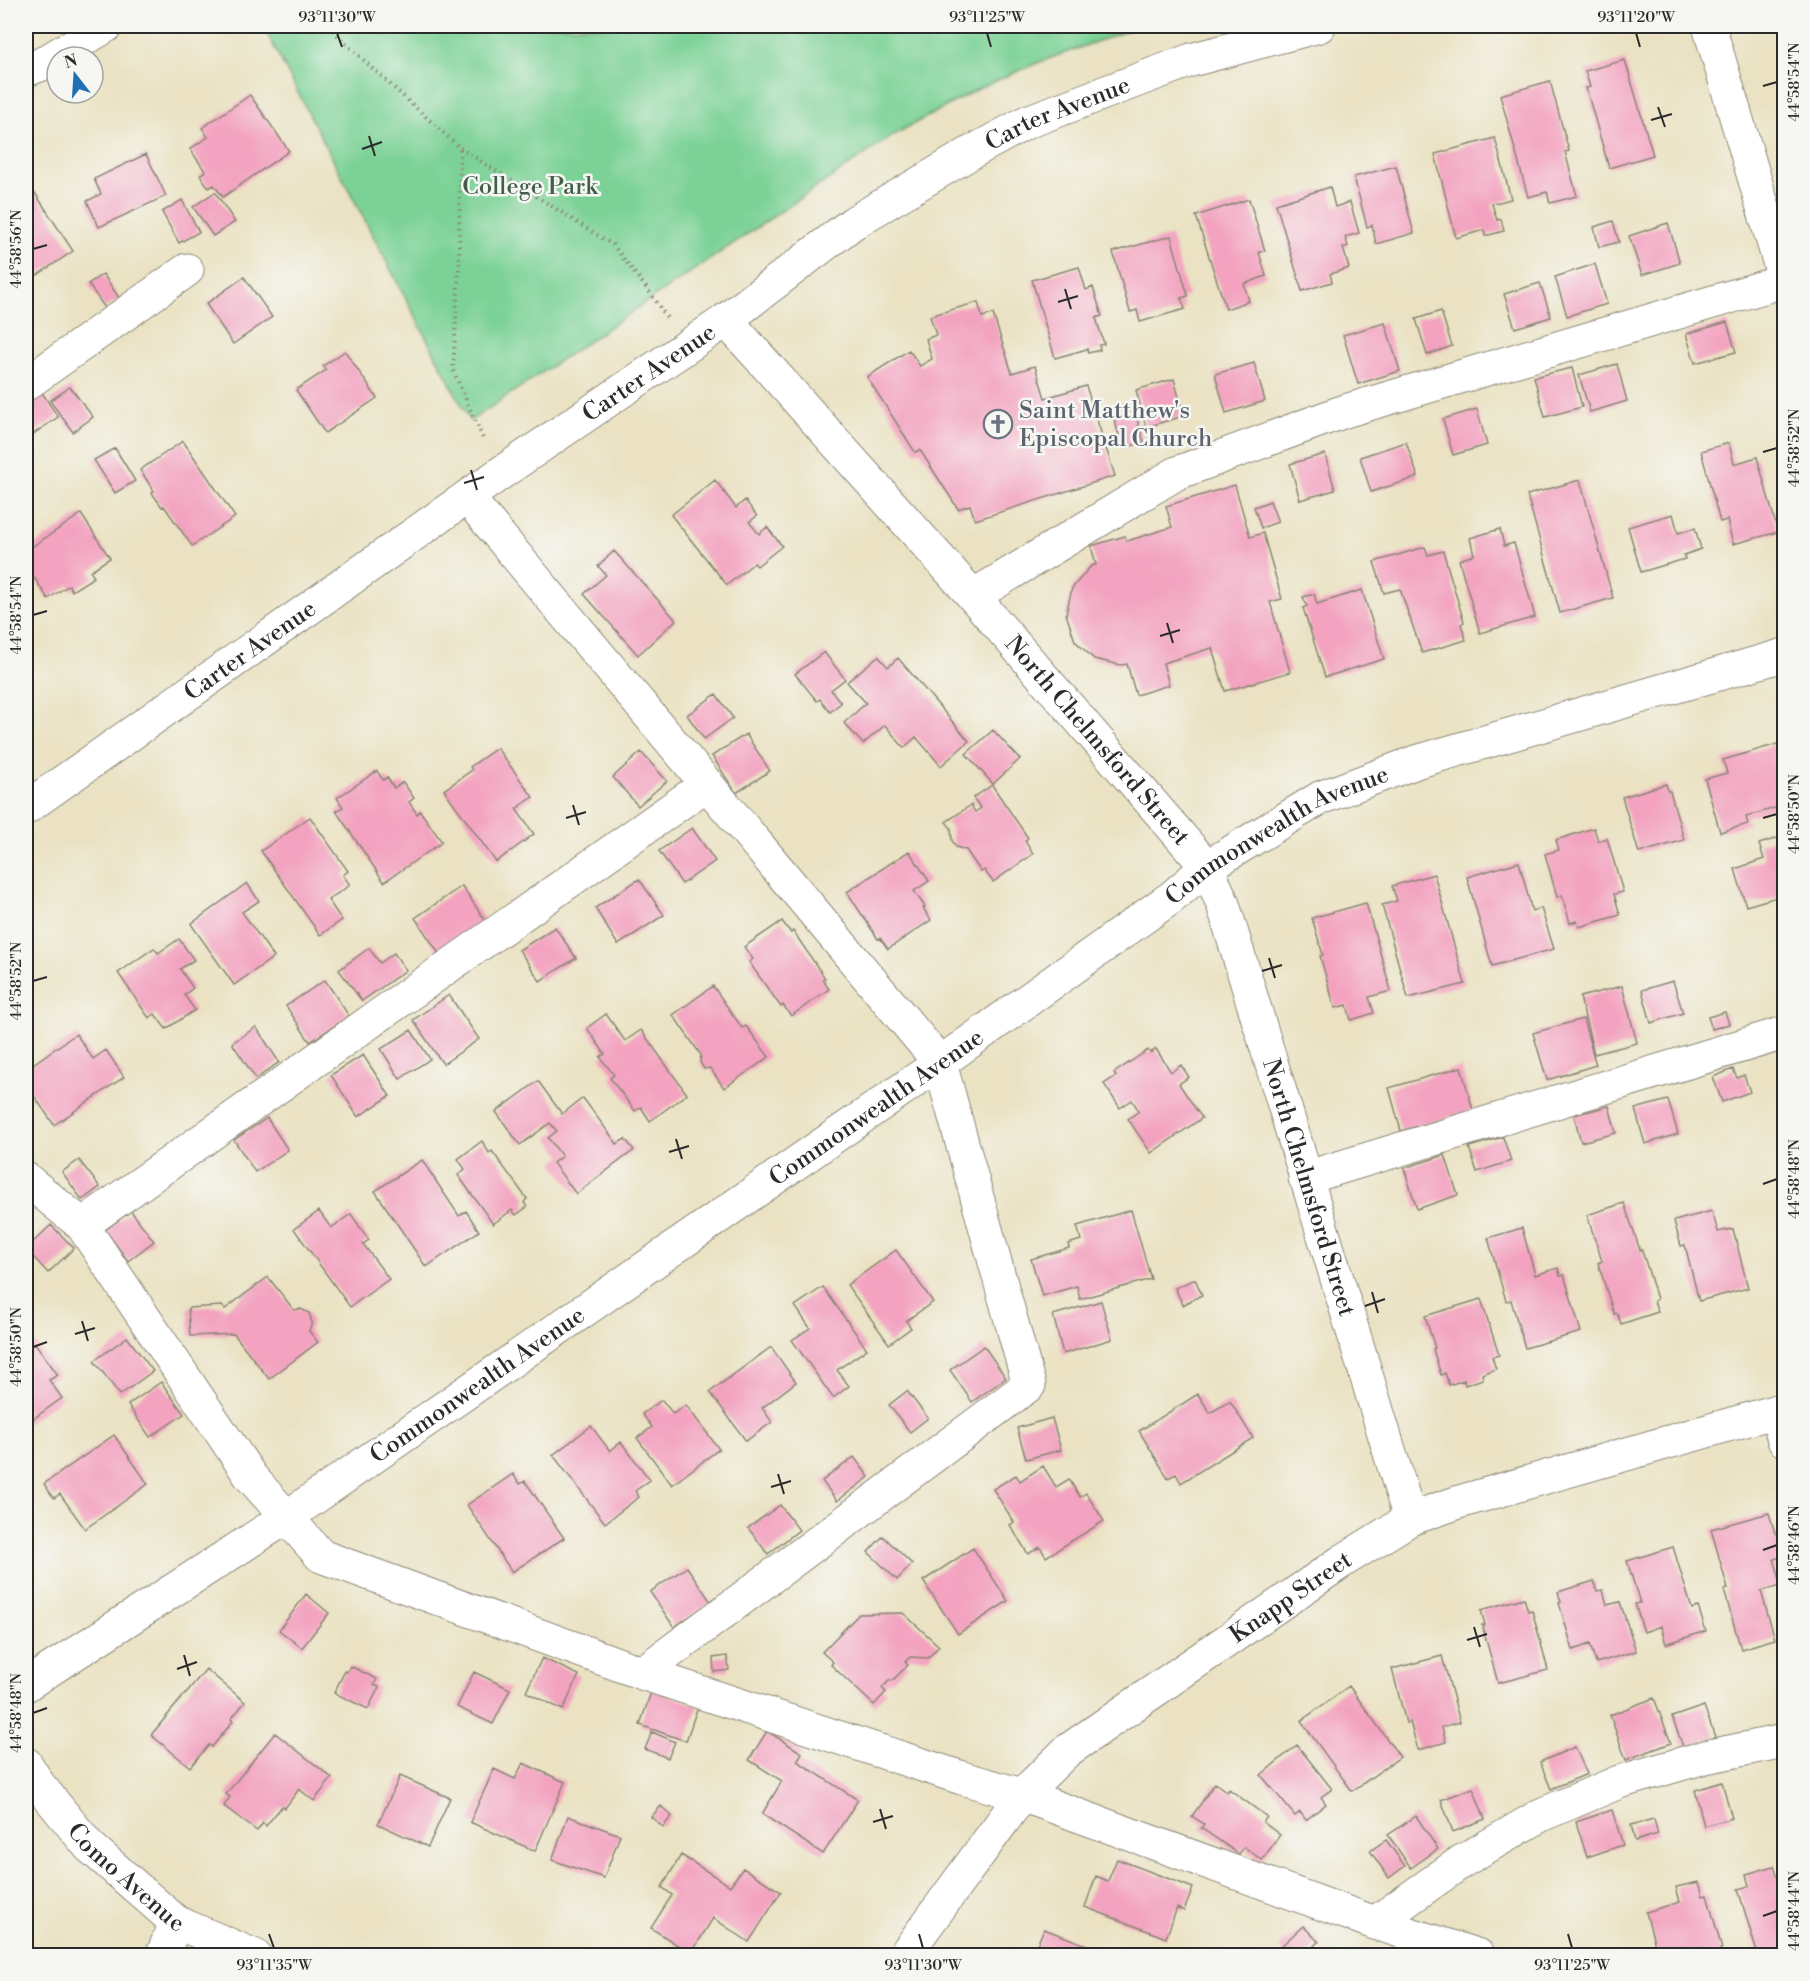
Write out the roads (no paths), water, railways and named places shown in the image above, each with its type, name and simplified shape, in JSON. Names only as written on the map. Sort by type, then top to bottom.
[{"type":"street","points":[[26,70],[106,26]]},
{"type":"street","name":"Carter Avenue","points":[[26,808],[498,475],[726,320],[853,223],[1027,122],[1191,60],[1319,26]]},
{"type":"street","points":[[973,596],[1177,472],[1345,411],[1785,279],[1709,26]]},
{"type":"street","points":[[26,384],[187,270]]},
{"type":"street","name":"North Chelmsford Street","points":[[726,320],[973,596],[1207,867],[1222,904],[1410,1519]]},
{"type":"street","points":[[467,497],[940,1063],[1029,1385],[642,1673]]},
{"type":"street","name":"Commonwealth Avenue","points":[[26,1685],[287,1517],[940,1063],[1172,897],[1207,867],[1320,798],[1416,762],[1785,655]]},
{"type":"street","points":[[82,1225],[706,784]]},
{"type":"street","points":[[1305,1178],[1785,1033]]},
{"type":"street","points":[[26,1179],[82,1225],[251,1477],[321,1556],[642,1673],[962,1778],[1022,1795],[1375,1923],[1479,1956]]},
{"type":"street","name":"Knapp Street","points":[[904,1956],[1022,1795],[1067,1751],[1341,1562],[1410,1519],[1459,1502],[1782,1420]]},
{"type":"street","points":[[1375,1923],[1461,1862],[1542,1815],[1619,1782],[1705,1757],[1785,1741]]},
{"type":"street","name":"Como Avenue","points":[[26,1764],[39,1785],[89,1846],[176,1922],[255,1956]]},
{"type":"street","points":[[162,1956],[176,1922]]},
{"type":"place","name":"Saint Matthew's Episcopal Church","points":[[998,424]]},
{"type":"park label","name":"College Park","points":[[530,186]]}]
